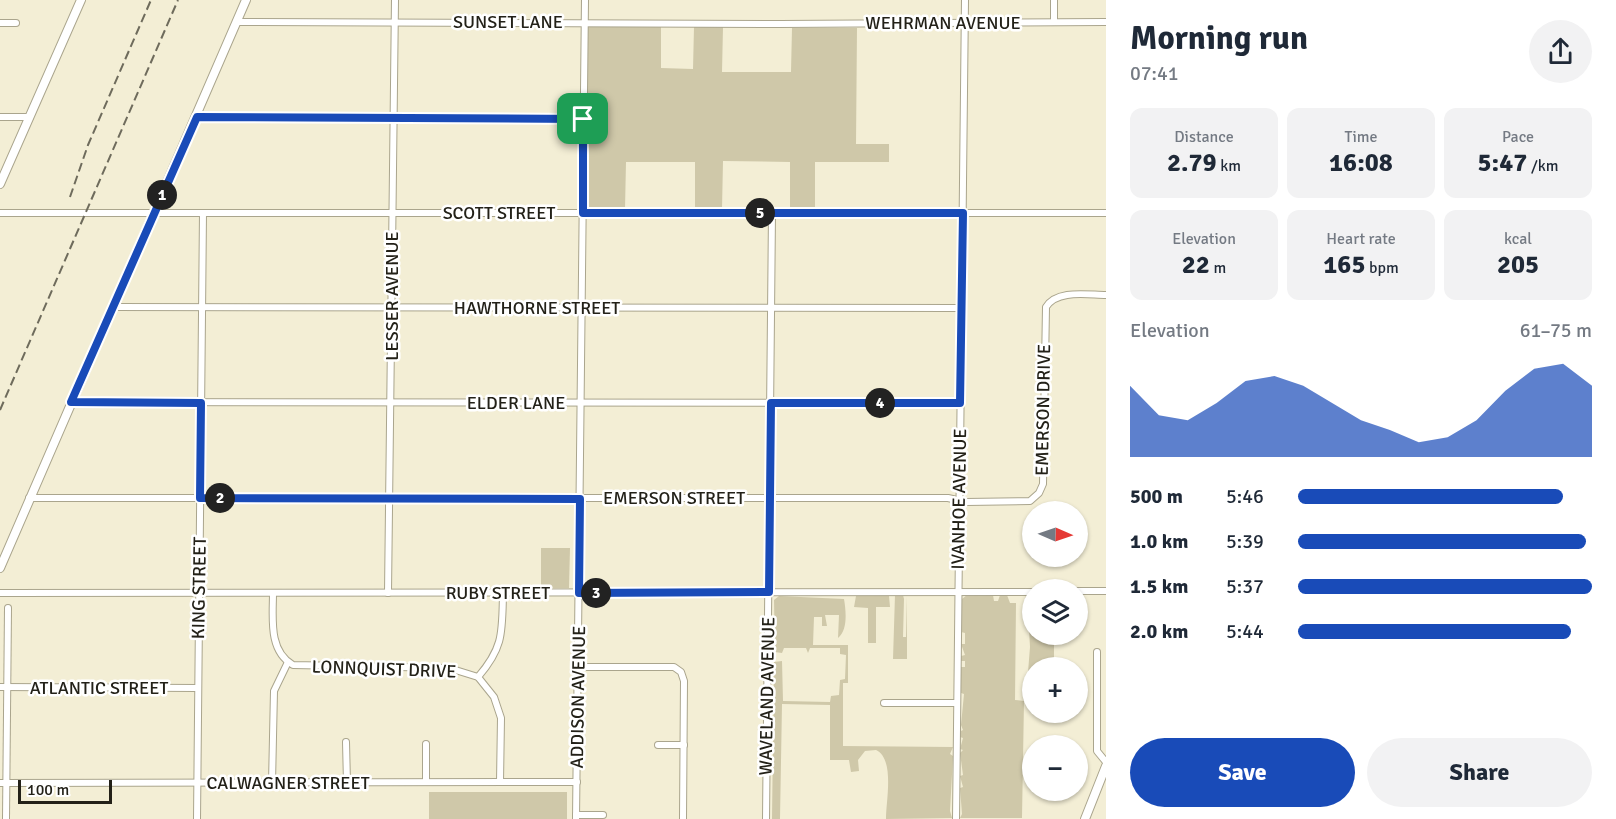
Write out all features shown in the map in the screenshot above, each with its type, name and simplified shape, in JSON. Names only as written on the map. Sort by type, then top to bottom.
[{"type":"street","points":[[0,184],[81,0]]},
{"type":"street","points":[[0,568],[246,0]]},
{"type":"street","name":"LESSER AVENUE","points":[[388,593],[395,0]]},
{"type":"street","name":"ADDISON AVENUE","points":[[576,817],[585,0]]},
{"type":"street","name":"IVANHOE AVENUE","points":[[956,819],[965,0]]},
{"type":"street","points":[[1054,0],[1054,22]]},
{"type":"street","name":"SUNSET LANE","points":[[236,22],[780,24]]},
{"type":"street","name":"WEHRMAN AVENUE","points":[[780,24],[1106,22]]},
{"type":"street","points":[[0,23],[16,23]]},
{"type":"street","points":[[0,117],[30,117]]},
{"type":"street","points":[[197,117],[583,119]]},
{"type":"street","name":"SCOTT STREET","points":[[0,213],[1106,213]]},
{"type":"street","name":"KING STREET","points":[[197,819],[203,213]]},
{"type":"street","name":"WAVELAND AVENUE","points":[[766,819],[772,213]]},
{"type":"street","name":"EMERSON DRIVE","points":[[959,500],[1030,501],[1039,493],[1042,484],[1046,307],[1049,302],[1061,296],[1106,295]]},
{"type":"street","name":"HAWTHORNE STREET","points":[[112,307],[962,308]]},
{"type":"street","name":"ELDER LANE","points":[[71,402],[960,403]]},
{"type":"street","name":"EMERSON STREET","points":[[29,498],[948,498],[959,500]]},
{"type":"street","points":[[1088,591],[1106,591]]},
{"type":"street","name":"RUBY STREET","points":[[0,593],[1022,592]]},
{"type":"street","name":"LONNQUIST DRIVE","points":[[273,593],[274,639],[288,662],[300,666],[449,668],[478,677],[494,697],[501,718],[500,782]]},
{"type":"street","points":[[478,677],[494,658],[501,641],[503,593]]},
{"type":"street","points":[[6,819],[3,783],[8,608]]},
{"type":"street","points":[[1085,819],[1106,764],[1097,751],[1097,652]]},
{"type":"street","points":[[272,783],[274,691],[288,662]]},
{"type":"street","points":[[578,667],[678,669],[684,681],[683,819]]},
{"type":"street","name":"ATLANTIC STREET","points":[[4,687],[198,688]]},
{"type":"street","points":[[884,703],[957,703]]},
{"type":"street","points":[[346,742],[347,783]]},
{"type":"street","points":[[426,744],[426,782]]},
{"type":"street","points":[[658,745],[684,745]]},
{"type":"street","name":"CALWAGNER STREET","points":[[3,783],[577,782]]},
{"type":"street","points":[[576,817],[603,815]]},
{"type":"shaded area","points":[[588,27],[661,27],[661,68],[693,69],[694,27],[723,27],[722,72],[791,72],[792,28],[857,28],[856,144],[889,144],[889,162],[815,162],[815,208],[790,208],[790,162],[723,161],[722,209],[695,209],[695,162],[626,162],[625,209],[587,209]]},
{"type":"shaded area","points":[[541,548],[570,548],[569,588],[541,588]]},
{"type":"shaded area","points":[[895,595],[903,595],[904,599],[903,637],[906,637],[907,596],[907,659],[893,659]]},
{"type":"shaded area","points":[[967,595],[993,595],[994,601],[998,601],[1000,595],[1007,595],[1010,603],[1016,603],[1015,700],[1022,701],[1024,723],[1022,818],[960,818],[962,814],[960,788],[963,787],[960,776],[963,775],[960,753],[963,750],[960,749],[963,738],[960,737],[963,730],[961,725],[964,694],[961,693],[961,667],[965,667],[965,661],[961,661],[961,656],[965,655],[961,644],[965,644],[965,633],[961,632],[962,599]]},
{"type":"shaded area","points":[[779,596],[844,599],[846,620],[841,635],[838,638],[839,615],[825,615],[827,626],[822,626],[822,617],[814,617],[813,645],[848,645],[848,683],[843,683],[843,746],[953,747],[950,754],[953,756],[950,811],[952,818],[886,819],[888,771],[882,755],[876,750],[865,751],[858,760],[859,771],[851,772],[849,760],[830,760],[830,705],[782,704],[780,819],[772,819],[774,662],[782,661],[783,701],[830,702],[831,696],[839,695],[840,680],[845,679],[846,655],[840,654],[840,648],[810,648],[808,653],[806,648],[784,648],[782,653],[775,652],[774,600]]},
{"type":"shaded area","points":[[856,596],[889,596],[890,607],[876,607],[876,643],[868,643],[868,608],[854,607]]},
{"type":"shaded area","points":[[1030,645],[1054,645],[1054,657],[1029,657]]},
{"type":"shaded area","points":[[429,792],[567,792],[567,819],[429,819]]},
{"type":"railway","points":[[70,197],[88,145],[151,0]]},
{"type":"railway","points":[[0,410],[178,0]]},
{"type":"route","points":[[197,117],[583,119],[583,213],[963,213],[960,403],[771,403],[769,592],[579,593],[580,499],[200,498],[201,403],[71,402],[197,117]]}]
